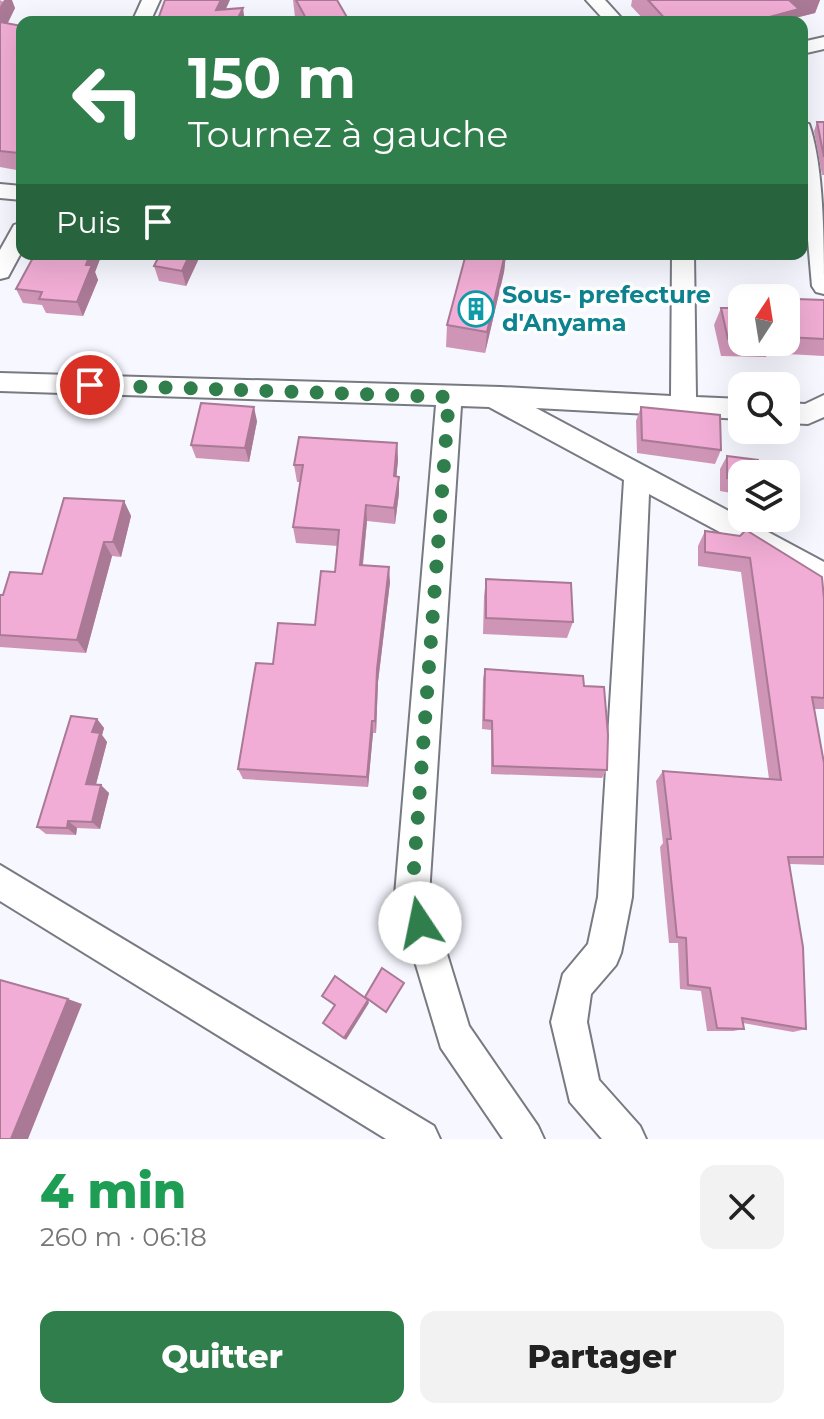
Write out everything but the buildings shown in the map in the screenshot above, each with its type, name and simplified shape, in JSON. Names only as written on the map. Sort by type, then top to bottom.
[{"type":"street","points":[[595,0],[610,16]]},
{"type":"street","points":[[808,142],[824,286]]},
{"type":"street","points":[[0,271],[16,241]]},
{"type":"street","points":[[683,260],[683,405]]},
{"type":"street","points":[[0,382],[493,397],[728,408]]},
{"type":"street","points":[[449,397],[412,895],[454,1035],[525,1139]]},
{"type":"street","points":[[493,397],[824,576]]},
{"type":"street","points":[[800,414],[808,414],[824,405]]},
{"type":"street","points":[[627,1139],[583,1089],[569,1022],[575,986],[604,953],[615,897],[637,475]]},
{"type":"street","points":[[0,882],[421,1139]]},
{"type":"place","name":"Sous- prefecture d'Anyama","points":[[476,309]]},
{"type":"route","points":[[90,385],[449,397],[412,895],[420,923]]}]
